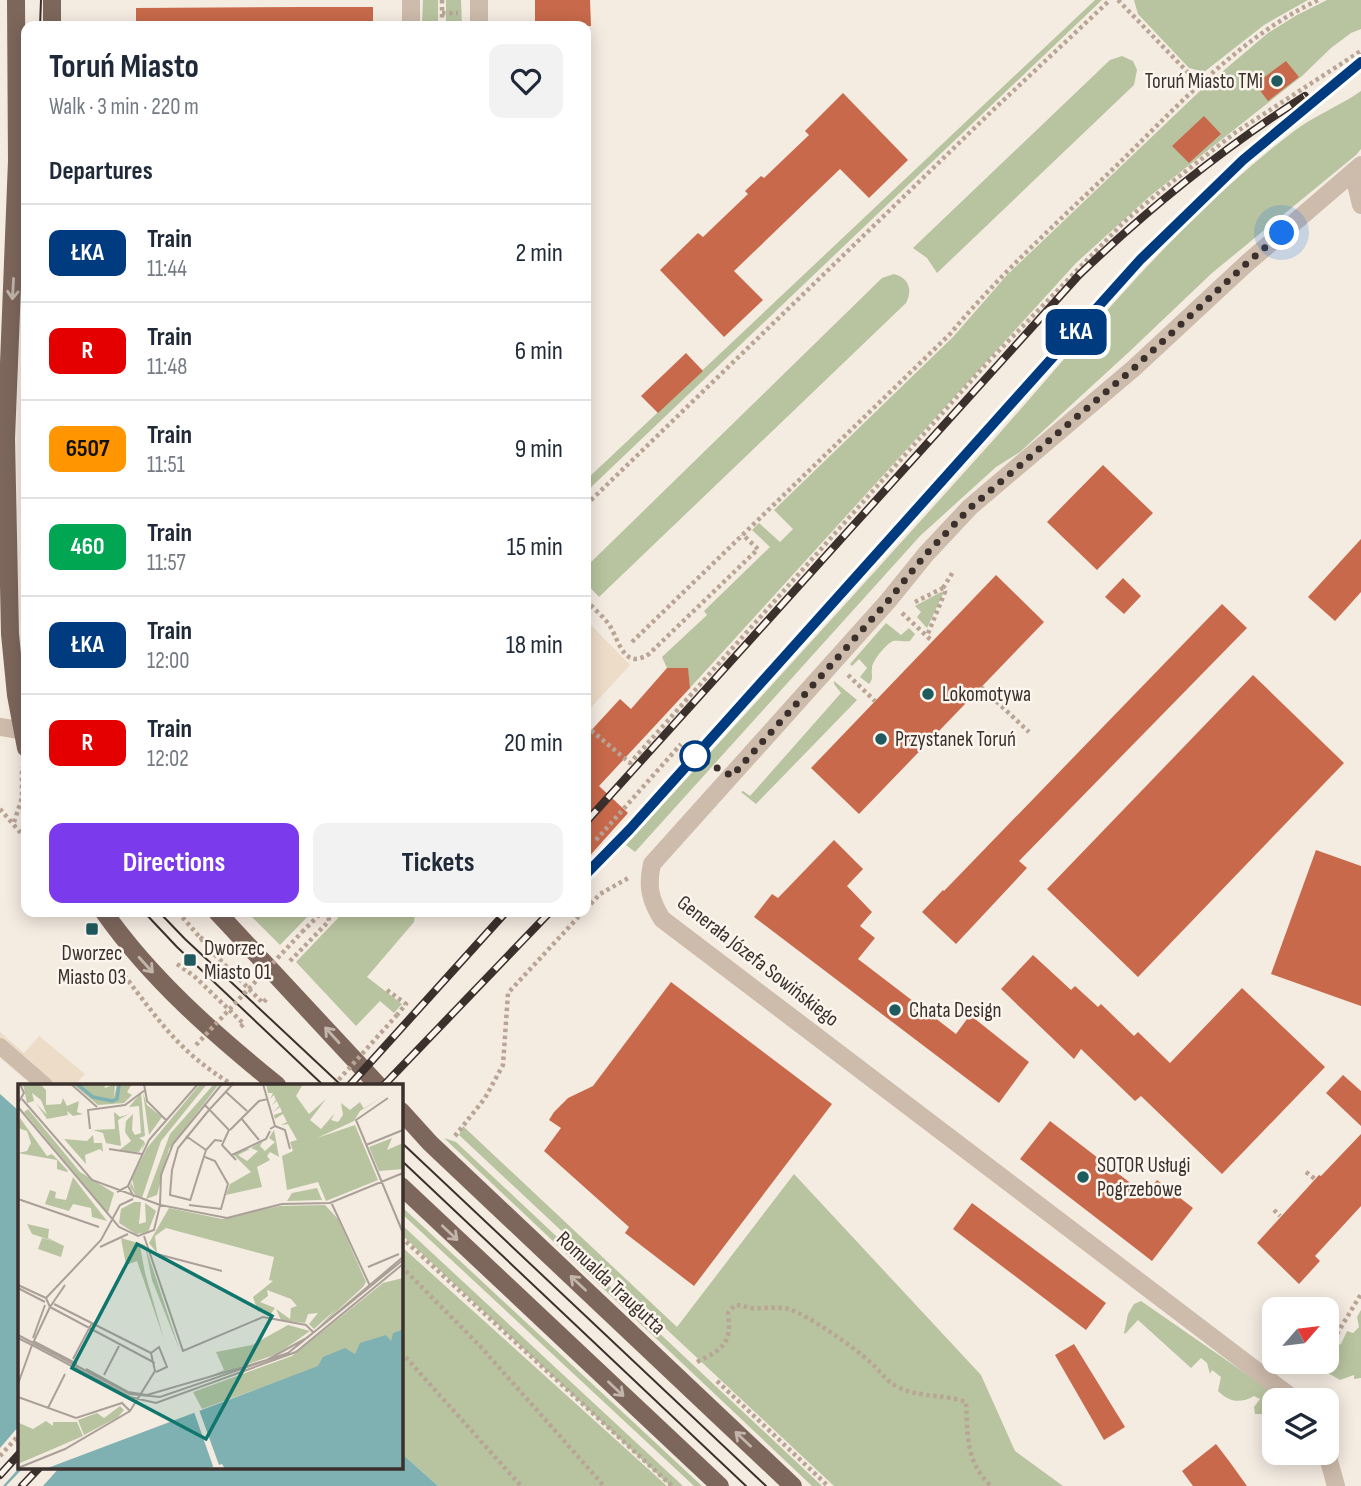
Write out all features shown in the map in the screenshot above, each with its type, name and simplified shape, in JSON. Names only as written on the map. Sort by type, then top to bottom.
[{"type":"main road","points":[[16,0],[18,161],[6,439],[9,634],[21,711]]},
{"type":"main road","points":[[52,0],[52,21]]},
{"type":"main road","points":[[108,917],[127,944],[183,1003],[276,1084]]},
{"type":"main road","points":[[222,917],[376,1084]]},
{"type":"main road","name":"Romualda Traugutta","points":[[402,1112],[430,1143],[793,1486]]},
{"type":"main road","points":[[402,1187],[720,1486]]},
{"type":"street","points":[[411,0],[411,21]]},
{"type":"street","points":[[479,0],[479,21]]},
{"type":"street","points":[[1357,169],[1361,205]]},
{"type":"street","points":[[652,864],[888,601],[926,554],[970,508],[1134,368],[1246,264],[1357,169]]},
{"type":"street","points":[[0,727],[21,735]]},
{"type":"street","name":"Generała Józefa Sowińskiego","points":[[652,864],[648,881],[656,909],[663,919],[1279,1388]]},
{"type":"street","points":[[0,1046],[44,1084]]},
{"type":"street","points":[[1330,1465],[1336,1486]]},
{"type":"path","points":[[442,0],[442,21]]},
{"type":"path","points":[[591,500],[1110,0]]},
{"type":"path","points":[[1118,0],[1199,85]]},
{"type":"path","points":[[632,642],[950,334],[984,294],[1199,85],[1260,33],[1294,11],[1318,0]]},
{"type":"path","points":[[591,730],[630,762],[988,362],[1107,239],[1163,189],[1236,132],[1361,51]]},
{"type":"path","points":[[591,605],[609,624],[624,653],[635,660],[641,659],[758,549],[742,534]]},
{"type":"path","points":[[932,641],[899,610],[943,588],[953,572]]},
{"type":"path","points":[[927,636],[945,592],[943,588]]},
{"type":"path","points":[[834,661],[875,701]]},
{"type":"path","points":[[981,687],[1029,732]]},
{"type":"path","points":[[596,840],[681,744]]},
{"type":"path","points":[[13,822],[21,801]]},
{"type":"path","points":[[0,809],[21,832]]},
{"type":"path","points":[[591,904],[600,894],[652,864]]},
{"type":"path","points":[[183,917],[215,955],[263,1003],[269,997],[262,990]]},
{"type":"path","points":[[196,1045],[317,917]]},
{"type":"path","points":[[290,961],[330,921],[329,917]]},
{"type":"path","points":[[455,1136],[485,1098],[503,1065],[508,992],[578,917]]},
{"type":"path","points":[[201,937],[219,950]]},
{"type":"path","points":[[274,944],[299,971]]},
{"type":"path","points":[[116,964],[155,1018],[186,1052],[232,1084]]},
{"type":"path","points":[[177,964],[194,976],[244,1024],[239,1029],[232,1021]]},
{"type":"path","points":[[335,1084],[406,1004],[387,990]]},
{"type":"path","points":[[155,1018],[161,1012]]},
{"type":"path","points":[[359,1037],[377,1057]]},
{"type":"path","points":[[207,1067],[211,1059]]},
{"type":"path","points":[[447,1131],[465,1145]]},
{"type":"path","points":[[1306,1172],[1315,1179]]},
{"type":"path","points":[[1274,1210],[1280,1216]]},
{"type":"path","points":[[402,1238],[672,1486]]},
{"type":"path","points":[[402,1269],[480,1346],[604,1486]]},
{"type":"path","points":[[1339,1330],[1361,1294]]},
{"type":"path","points":[[696,1362],[729,1339],[728,1313],[735,1305],[788,1309],[829,1332],[871,1362],[886,1380],[901,1388],[921,1395],[952,1397],[966,1402],[969,1451],[976,1469],[991,1486]]},
{"type":"path","points":[[402,1353],[521,1486]]},
{"type":"path","points":[[687,1354],[706,1372]]},
{"type":"path","points":[[716,1381],[828,1486]]},
{"type":"path","points":[[0,1456],[18,1436]]},
{"type":"green space","points":[[423,0],[438,0],[438,21],[422,21]]},
{"type":"green space","points":[[446,0],[461,0],[462,21],[446,21]]},
{"type":"green space","points":[[1095,0],[1102,0],[591,487],[591,475]]},
{"type":"green space","points":[[1134,0],[1308,0],[1264,25],[1204,72],[1189,68],[1138,14]]},
{"type":"green space","points":[[1327,0],[1361,0],[1361,29],[1331,48],[1302,76],[1150,196],[1076,263],[689,689],[688,672],[683,668],[667,668],[662,657],[707,615],[704,611],[770,547],[752,530],[759,523],[780,542],[793,529],[774,510],[953,337],[1007,275],[1203,88],[1268,33]]},
{"type":"green space","points":[[1122,56],[1133,61],[1137,70],[1134,85],[937,273],[927,258],[913,248],[1110,60]]},
{"type":"green space","points":[[1361,91],[1361,149],[1356,155],[1212,273],[1020,452],[996,467],[920,536],[635,852],[626,845],[1174,238],[1252,165],[1293,132]]},
{"type":"green space","points":[[894,274],[903,278],[909,289],[906,303],[599,597],[591,588],[591,562],[882,278]]},
{"type":"green space","points":[[941,592],[943,594],[927,628],[917,617],[921,612],[915,606]]},
{"type":"green space","points":[[886,623],[901,635],[909,628],[915,634],[910,641],[893,641],[883,649],[873,665],[869,684],[860,677],[867,668],[859,659],[852,666],[850,664]]},
{"type":"green space","points":[[834,681],[857,700],[756,804],[741,792],[750,796],[841,693]]},
{"type":"green space","points":[[252,917],[307,917],[280,945]]},
{"type":"green space","points":[[414,917],[414,922],[367,977],[402,1004],[394,1013],[380,1001],[356,1026],[296,962],[338,918]]},
{"type":"green space","points":[[463,1126],[677,1327],[794,1174],[981,1375],[1015,1451],[1063,1486],[834,1486],[459,1135]]},
{"type":"green space","points":[[444,1138],[456,1142],[822,1486],[812,1486]]},
{"type":"green space","points":[[402,1207],[702,1486],[694,1486],[402,1214]]},
{"type":"green space","points":[[402,1225],[683,1486],[670,1486],[402,1235]]},
{"type":"green space","points":[[402,1247],[667,1486],[438,1486],[402,1454]]},
{"type":"green space","points":[[1141,1301],[1267,1388],[1262,1388],[1262,1414],[1255,1414],[1254,1407],[1260,1399],[1254,1396],[1239,1401],[1222,1395],[1218,1391],[1221,1377],[1212,1370],[1210,1374],[1207,1363],[1201,1358],[1191,1368],[1138,1320],[1125,1334],[1128,1314],[1134,1304]]},
{"type":"green space","points":[[1361,1310],[1361,1378],[1354,1379],[1354,1375],[1340,1380],[1330,1374],[1339,1374],[1339,1345],[1347,1331],[1353,1333],[1359,1327],[1357,1317]]},
{"type":"shaded area","points":[[591,625],[630,665],[591,708]]},
{"type":"shaded area","points":[[0,1032],[24,1053],[39,1036],[85,1074],[76,1084],[31,1084],[0,1058]]},
{"type":"water","points":[[0,1094],[18,1110],[18,1468],[402,1468],[402,1454],[438,1486],[0,1486]]},
{"type":"pier","points":[[18,1427],[19,1468],[3,1486],[0,1486],[0,1448]]},
{"type":"pier","points":[[23,1468],[59,1468],[43,1486],[6,1486]]},
{"type":"building","points":[[535,0],[590,0],[591,21],[535,21]]},
{"type":"building","points":[[373,7],[373,21],[136,21],[136,8]]},
{"type":"building","name":"Toruń Miasto TMi","points":[[1286,61],[1299,77],[1268,101],[1255,84]]},
{"type":"building","points":[[843,93],[908,160],[869,198],[840,169],[734,271],[763,300],[724,337],[660,270],[698,233],[703,237],[748,194],[745,191],[761,176],[764,178],[809,135],[805,131]]},
{"type":"building","points":[[1204,116],[1221,134],[1189,163],[1172,146]]},
{"type":"building","points":[[686,353],[703,371],[658,413],[641,396]]},
{"type":"building","points":[[1103,465],[1153,513],[1097,570],[1047,522]]},
{"type":"building","points":[[1361,539],[1361,592],[1335,621],[1308,597]]},
{"type":"building","name":"Lokomotywa","points":[[996,575],[1044,622],[859,814],[811,768]]},
{"type":"building","points":[[1123,578],[1141,596],[1124,614],[1105,597]]},
{"type":"building","points":[[1222,604],[1247,628],[1019,861],[1027,868],[956,944],[922,912]]},
{"type":"building","points":[[667,668],[688,668],[690,688],[599,786],[628,813],[591,854],[591,731],[620,699],[631,709]]},
{"type":"building","points":[[1253,675],[1344,763],[1138,977],[1047,889]]},
{"type":"building","points":[[834,840],[863,869],[847,886],[872,912],[860,926],[875,938],[858,959],[956,1034],[970,1015],[1029,1062],[999,1103],[754,917],[772,894],[778,898]]},
{"type":"building","points":[[1316,850],[1361,866],[1361,1006],[1271,974]]},
{"type":"building","points":[[1033,955],[1071,990],[1075,986],[1098,1007],[1101,1004],[1134,1036],[1138,1032],[1170,1063],[1242,988],[1325,1067],[1222,1174],[1141,1096],[1135,1101],[1081,1049],[1074,1059],[1001,989]]},
{"type":"building","points":[[671,982],[832,1104],[694,1286],[625,1233],[629,1227],[544,1151],[561,1128],[549,1120],[554,1112],[568,1098],[593,1086]]},
{"type":"building","points":[[1343,1075],[1361,1091],[1361,1126],[1326,1093]]},
{"type":"building","name":"SOTOR Usługi Pogrzebowe","points":[[1050,1121],[1146,1195],[1157,1180],[1193,1208],[1152,1261],[1020,1159]]},
{"type":"building","points":[[1361,1134],[1361,1206],[1315,1256],[1320,1261],[1299,1284],[1257,1243]]},
{"type":"building","points":[[972,1203],[1106,1303],[1086,1330],[953,1229]]},
{"type":"building","points":[[1074,1344],[1125,1427],[1104,1440],[1055,1355]]},
{"type":"building","points":[[1216,1444],[1247,1486],[1193,1486],[1182,1471]]},
{"type":"tram line","points":[[40,21],[41,0]]},
{"type":"tram line","points":[[149,917],[322,1084]]},
{"type":"tram line","points":[[164,917],[340,1084]]},
{"type":"tram line","points":[[402,1143],[766,1486]]},
{"type":"tram line","points":[[402,1161],[746,1486]]},
{"type":"railway","points":[[591,869],[630,829],[1140,260],[1243,160],[1361,62]]},
{"type":"railway","points":[[591,816],[1079,275],[1132,226],[1188,180],[1245,136],[1305,96]]},
{"type":"railway","points":[[351,1084],[501,917]]},
{"type":"railway","points":[[385,1084],[545,917]]},
{"type":"railway","points":[[0,1475],[18,1455]]},
{"type":"railway","points":[[22,1486],[39,1468]]},
{"type":"train","name":"ŁKA","points":[[591,869],[630,829],[1140,260],[1243,160],[1361,62]]},
{"type":"place","name":"Toruń Miasto TMi","points":[[1277,81]]},
{"type":"place","name":"Lokomotywa","points":[[928,694]]},
{"type":"place","name":"Przystanek Toruń","points":[[881,739]]},
{"type":"place","name":"Dworzec Miasto 03","points":[[92,929]]},
{"type":"place","name":"Dworzec Miasto 01","points":[[190,960]]},
{"type":"place","name":"Chata Design","points":[[895,1010]]},
{"type":"place","name":"SOTOR Usługi Pogrzebowe","points":[[1083,1177]]},
{"type":"route","points":[[695,756],[732,776],[888,601],[926,554],[970,508],[1134,368],[1282,233]]}]
